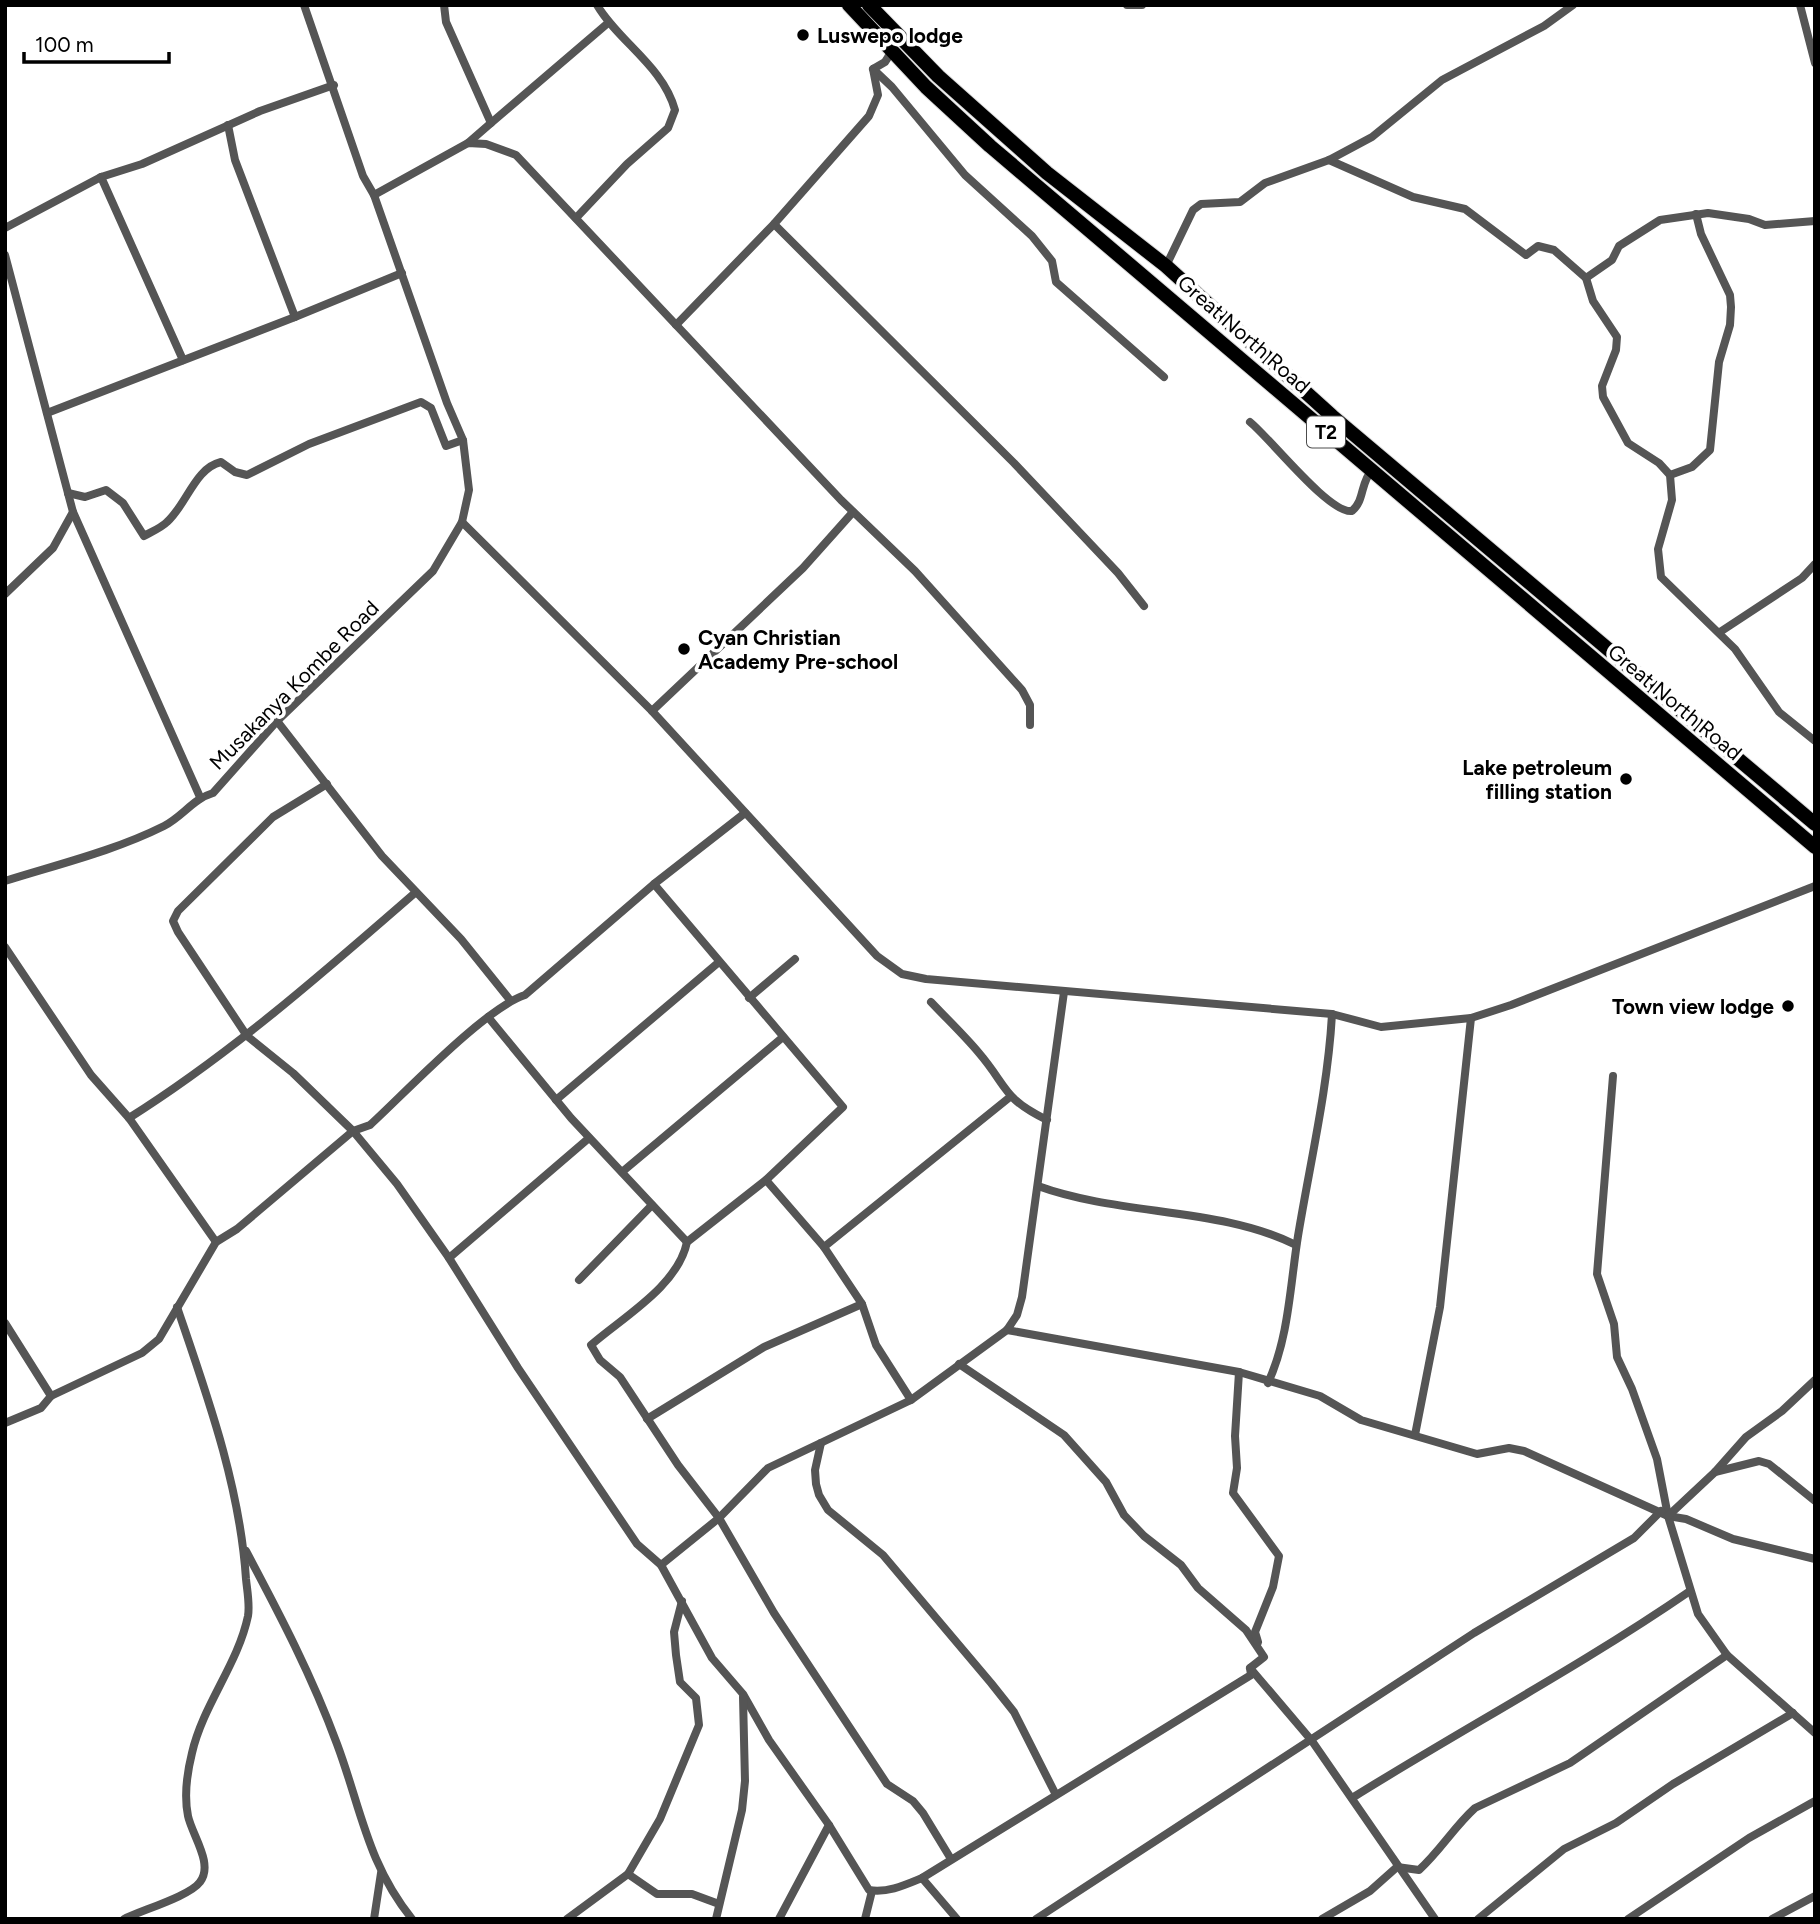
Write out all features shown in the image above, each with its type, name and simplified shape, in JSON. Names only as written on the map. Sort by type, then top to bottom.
[{"type":"highway","name":"Great North Road","points":[[849,5],[926,87],[990,146],[1815,847]]},
{"type":"highway","name":"Great North Road","points":[[869,5],[938,76],[1046,173],[1166,266],[1332,416],[1815,824]]},
{"type":"street","name":"Musakanya Kombe Road","points":[[5,881],[117,847],[168,824],[200,797],[213,793],[277,721],[433,571],[462,522],[469,489],[463,440],[447,403],[373,195],[363,176],[334,85],[304,5]]},
{"type":"street","points":[[444,5],[446,22],[491,123]]},
{"type":"street","points":[[576,218],[627,164],[668,128],[674,116],[672,101],[660,80],[645,59],[608,23],[597,5]]},
{"type":"street","points":[[1127,5],[1142,5]]},
{"type":"street","points":[[1166,266],[1193,210],[1201,204],[1240,202],[1265,183],[1329,160],[1372,137],[1442,80],[1544,26],[1573,5]]},
{"type":"street","points":[[1800,5],[1815,63]]},
{"type":"street","points":[[373,195],[468,143],[608,23]]},
{"type":"street","points":[[873,69],[885,62],[892,51]]},
{"type":"street","points":[[676,325],[774,224],[869,116],[878,95],[873,69]]},
{"type":"street","points":[[873,69],[892,87],[965,174],[1032,236],[1052,261],[1056,282],[1164,377]]},
{"type":"street","points":[[5,228],[101,177],[142,164],[228,125],[334,85]]},
{"type":"street","points":[[228,125],[235,160],[295,317]]},
{"type":"street","points":[[468,143],[486,144],[516,155],[853,512],[943,601],[1021,690],[1030,705],[1030,725]]},
{"type":"street","points":[[1329,160],[1413,197],[1465,209],[1520,251],[1526,254],[1538,246],[1546,247],[1569,261],[1586,278],[1593,301],[1617,337],[1616,350],[1602,386],[1603,397],[1628,443],[1659,463],[1670,475],[1672,500],[1658,549],[1661,577],[1720,632],[1748,665],[1779,712],[1815,741]]},
{"type":"street","points":[[101,177],[183,360]]},
{"type":"street","points":[[1586,278],[1612,260],[1619,246],[1653,224],[1696,214],[1749,219],[1765,225],[1815,221]]},
{"type":"street","points":[[1670,475],[1692,467],[1710,450],[1719,362],[1730,325],[1730,296],[1701,234],[1696,214]]},
{"type":"street","points":[[774,224],[1014,463],[1118,573],[1144,606]]},
{"type":"street","points":[[5,255],[73,512],[200,797]]},
{"type":"street","points":[[47,413],[295,317],[402,272]]},
{"type":"street","points":[[68,494],[85,497],[106,490],[123,503],[144,536],[167,523],[189,496],[195,481],[216,463],[247,475],[310,444],[421,402],[431,408],[446,446],[463,440]]},
{"type":"street","points":[[1251,422],[1329,502],[1346,512],[1352,512],[1360,502],[1364,479],[1372,470]]},
{"type":"street","points":[[5,594],[53,548],[73,512]]},
{"type":"street","points":[[652,711],[803,568],[853,512]]},
{"type":"street","points":[[462,522],[652,711],[877,956],[902,974],[926,979],[1064,992],[1332,1014],[1381,1027],[1471,1018],[1815,886]]},
{"type":"street","points":[[1720,632],[1802,578],[1815,564]]},
{"type":"street","points":[[277,721],[382,856],[461,939],[510,1000]]},
{"type":"street","points":[[327,784],[273,817],[175,916],[173,921],[178,932],[247,1036],[293,1073],[353,1131],[397,1184],[449,1258],[518,1368],[637,1544],[661,1565],[712,1658],[743,1694],[791,1773],[829,1825],[869,1889],[895,1889],[922,1878],[1055,1793],[1251,1675],[1250,1668]]},
{"type":"street","points":[[5,1423],[41,1408],[51,1396],[142,1353],[159,1339],[216,1242],[237,1228],[353,1131],[370,1125],[488,1017],[510,1000],[525,995],[654,884],[745,813]]},
{"type":"street","points":[[654,884],[843,1107],[766,1180],[687,1242],[684,1258],[667,1279],[591,1345],[600,1360],[620,1377],[719,1518],[774,1613],[887,1784],[913,1801],[951,1859]]},
{"type":"street","points":[[129,1118],[178,1087],[247,1036],[416,892]]},
{"type":"street","points":[[5,947],[91,1075],[129,1118],[216,1242]]},
{"type":"street","points":[[749,998],[795,959]]},
{"type":"street","points":[[556,1100],[719,962]]},
{"type":"street","points":[[661,1565],[719,1518],[768,1468],[911,1400],[1007,1330],[1022,1297],[1064,992]]},
{"type":"street","points":[[931,1002],[980,1054],[1010,1097],[1024,1109],[1047,1120]]},
{"type":"street","points":[[1268,1383],[1279,1359],[1287,1322],[1296,1245],[1318,1127],[1332,1014]]},
{"type":"street","points":[[488,1017],[589,1138],[687,1242]]},
{"type":"street","points":[[1415,1435],[1440,1307],[1471,1018]]},
{"type":"street","points":[[622,1172],[783,1037]]},
{"type":"street","points":[[1613,1076],[1597,1274],[1614,1324],[1616,1357],[1640,1409],[1657,1459],[1664,1514],[1698,1614],[1727,1655],[1815,1733]]},
{"type":"street","points":[[824,1247],[1010,1097]]},
{"type":"street","points":[[449,1258],[589,1138]]},
{"type":"street","points":[[766,1180],[824,1247],[862,1304],[876,1345],[911,1400]]},
{"type":"street","points":[[1038,1186],[1070,1198],[1250,1226],[1296,1245]]},
{"type":"street","points":[[579,1280],[652,1205]]},
{"type":"street","points":[[647,1419],[764,1347],[862,1304]]},
{"type":"street","points":[[124,1919],[189,1890],[200,1883],[204,1874],[201,1852],[188,1816],[187,1783],[193,1751],[239,1646],[248,1614],[244,1549],[215,1418],[177,1307]]},
{"type":"street","points":[[5,1323],[51,1396]]},
{"type":"street","points":[[1007,1330],[1239,1372],[1268,1383],[1296,1387],[1320,1396],[1361,1420],[1476,1454],[1509,1448],[1524,1451],[1664,1514],[1686,1519],[1733,1539],[1815,1559]]},
{"type":"street","points":[[959,1364],[1064,1436],[1105,1482],[1124,1515],[1144,1536],[1181,1565],[1199,1588],[1246,1630],[1264,1657]]},
{"type":"street","points":[[1239,1372],[1235,1436],[1237,1468],[1233,1493],[1279,1556],[1273,1587],[1255,1632],[1264,1657]]},
{"type":"street","points":[[1036,1919],[1474,1633],[1634,1538],[1715,1472],[1746,1437],[1782,1411],[1815,1380]]},
{"type":"street","points":[[821,1443],[815,1469],[816,1484],[828,1510],[883,1556],[992,1683],[1014,1712],[1055,1793]]},
{"type":"street","points":[[1715,1472],[1759,1461],[1769,1464],[1815,1501]]},
{"type":"street","points":[[244,1549],[307,1666],[339,1747],[350,1790],[381,1873],[412,1919]]},
{"type":"street","points":[[1352,1798],[1448,1738],[1597,1654],[1690,1591]]},
{"type":"street","points":[[567,1919],[628,1874],[660,1819],[699,1725],[696,1698],[680,1682],[676,1655],[674,1632],[682,1601]]},
{"type":"street","points":[[1322,1919],[1370,1891],[1397,1867],[1419,1870],[1441,1850],[1462,1819],[1475,1808],[1570,1763],[1727,1655]]},
{"type":"street","points":[[1250,1668],[1264,1657]]},
{"type":"street","points":[[1250,1668],[1311,1741],[1435,1919]]},
{"type":"street","points":[[716,1919],[742,1810],[745,1781],[743,1694]]},
{"type":"street","points":[[1478,1919],[1564,1849],[1616,1823],[1673,1784],[1793,1713]]},
{"type":"street","points":[[1628,1919],[1749,1838],[1815,1801]]},
{"type":"street","points":[[779,1919],[829,1825]]},
{"type":"street","points":[[374,1919],[381,1873]]},
{"type":"street","points":[[628,1874],[657,1894],[692,1894],[719,1904]]},
{"type":"street","points":[[922,1878],[957,1919]]},
{"type":"street","points":[[865,1919],[872,1891]]},
{"type":"street","points":[[1772,1919],[1815,1896]]},
{"type":"place","name":"Luswepo lodge","points":[[803,35]]},
{"type":"place","name":"Cyan Christian Academy Pre-school","points":[[684,649]]},
{"type":"place","name":"Lake petroleum filling station","points":[[1626,779]]},
{"type":"place","name":"Town view lodge","points":[[1788,1006]]}]
